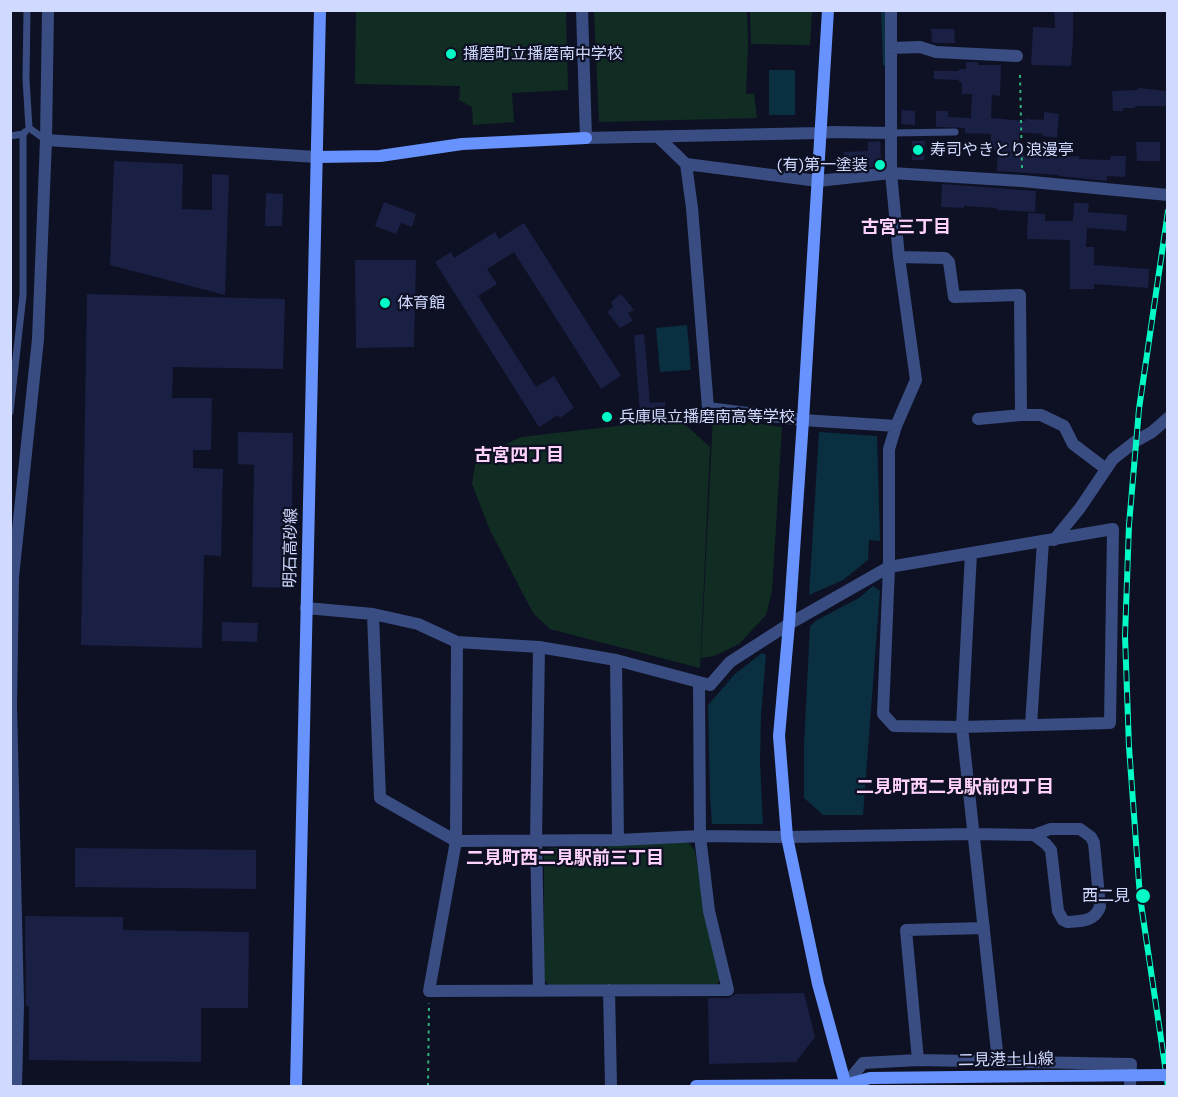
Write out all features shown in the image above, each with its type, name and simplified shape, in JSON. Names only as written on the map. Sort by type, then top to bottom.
[{"type":"main road","name":"明石高砂線","points":[[296,1086],[320,10]]},
{"type":"main road","points":[[828,10],[803,420],[779,736],[787,837],[818,984],[848,1086]]},
{"type":"main road","points":[[316,157],[380,156],[462,144],[586,138]]},
{"type":"main road","name":"二見港土山線","points":[[696,1086],[848,1086],[870,1078],[1167,1075]]},
{"type":"street","points":[[16,1086],[18,1004],[11,706],[13,577],[38,339],[46,141],[48,10]]},
{"type":"street","points":[[582,10],[586,138],[832,132],[891,133]]},
{"type":"street","points":[[306,608],[373,614],[418,624],[457,642],[539,647],[616,660],[710,685],[730,662],[789,624],[890,567],[1113,529],[1110,723],[962,727],[894,726],[883,714],[890,567],[890,449],[896,426],[916,380],[899,257],[891,173],[891,10]]},
{"type":"street","points":[[891,48],[920,47],[936,52],[1017,56]]},
{"type":"street","points":[[658,137],[686,164],[818,181],[891,173],[1167,192]]},
{"type":"street","points":[[46,141],[316,157]]},
{"type":"street","points":[[686,164],[692,208],[708,408],[803,420],[896,426]]},
{"type":"street","points":[[899,257],[945,258],[949,262],[954,297],[1020,295],[1021,415]]},
{"type":"street","points":[[978,419],[1041,415],[1064,426],[1073,444],[1106,469]]},
{"type":"street","points":[[1032,725],[1049,540],[1080,508],[1113,459],[1152,432],[1167,418]]},
{"type":"street","points":[[971,553],[962,727],[998,1061]]},
{"type":"street","points":[[373,614],[380,798],[456,841],[618,840],[700,836],[1034,835],[1050,829],[1080,829],[1091,837],[1094,843],[1100,907],[1093,919],[1067,922],[1059,916],[1051,850],[1034,835]]},
{"type":"street","points":[[457,642],[456,841],[429,991],[728,990],[709,910],[700,836],[699,682]]},
{"type":"street","points":[[539,647],[536,839],[539,991]]},
{"type":"street","points":[[616,660],[618,840]]},
{"type":"street","points":[[918,1060],[906,930],[984,928]]},
{"type":"street","points":[[609,990],[611,1086]]},
{"type":"street","points":[[848,1086],[863,1063],[918,1060],[1131,1064],[1130,1086]]},
{"type":"lane","points":[[10,135],[23,134],[29,128],[26,80],[27,10]]},
{"type":"lane","points":[[29,128],[46,141]]},
{"type":"lane","points":[[891,133],[955,132]]},
{"type":"lane","points":[[10,412],[24,295],[23,134]]},
{"type":"path","points":[[1020,75],[1022,181]]},
{"type":"path","points":[[428,1086],[429,991]]},
{"type":"green space","name":"播磨町立播磨南中学校","points":[[356,11],[566,11],[568,90],[512,93],[514,122],[473,125],[472,107],[459,100],[460,86],[355,84]]},
{"type":"green space","name":"播磨町立播磨南中学校","points":[[594,11],[747,11],[746,94],[754,94],[757,118],[599,122]]},
{"type":"green space","points":[[750,11],[812,11],[810,45],[751,44]]},
{"type":"green space","points":[[713,417],[782,427],[772,591],[766,615],[739,644],[714,656],[701,658]]},
{"type":"green space","points":[[679,419],[710,447],[700,668],[550,629],[533,613],[490,530],[472,484],[476,458],[521,437]]},
{"type":"green space","points":[[688,842],[695,851],[704,911],[720,980],[717,984],[549,985],[544,980],[544,852],[549,848]]},
{"type":"water","points":[[769,70],[795,70],[795,115],[769,115]]},
{"type":"water","points":[[687,325],[691,370],[660,372],[656,328]]},
{"type":"water","points":[[819,432],[877,436],[880,541],[869,540],[868,560],[843,580],[809,595]]},
{"type":"water","points":[[873,586],[880,591],[863,815],[823,815],[804,798],[804,745],[810,626],[859,598]]},
{"type":"water","points":[[762,653],[766,655],[760,762],[763,824],[712,824],[708,705],[735,674]]},
{"type":"building","points":[[1054,10],[1073,10],[1071,66],[1031,65],[1033,27],[1055,28]]},
{"type":"building","points":[[931,29],[954,29],[955,43],[932,42]]},
{"type":"building","points":[[966,62],[978,62],[978,65],[1001,65],[1000,96],[992,95],[991,118],[1044,120],[1044,112],[1059,114],[1057,138],[1019,132],[1019,155],[1079,156],[1079,159],[1110,160],[1111,156],[1126,156],[1125,177],[1107,176],[1107,181],[997,171],[998,150],[990,149],[991,134],[965,133],[965,128],[936,127],[936,111],[948,111],[948,117],[971,118],[972,94],[962,94],[962,82],[934,79],[934,71],[959,71],[959,69],[966,69]]},
{"type":"building","points":[[1138,88],[1167,91],[1167,106],[1135,106],[1135,108],[1123,108],[1123,111],[1113,111],[1112,91],[1138,90]]},
{"type":"building","points":[[902,110],[915,111],[915,125],[901,124]]},
{"type":"building","points":[[880,141],[883,166],[844,170],[844,152],[868,151],[868,142]]},
{"type":"building","name":"寿司やきとり浪漫亭","points":[[912,141],[925,141],[924,160],[912,160]]},
{"type":"building","points":[[1136,142],[1160,142],[1160,161],[1137,161]]},
{"type":"building","points":[[114,161],[183,164],[182,209],[212,210],[212,174],[229,175],[225,295],[110,265]]},
{"type":"building","points":[[942,184],[1036,191],[1035,212],[964,206],[964,208],[941,207]]},
{"type":"building","points":[[266,193],[283,194],[282,226],[265,226]]},
{"type":"building","points":[[384,202],[416,214],[412,227],[401,223],[396,234],[375,226]]},
{"type":"building","points":[[1074,203],[1089,203],[1088,212],[1127,215],[1126,231],[1087,228],[1086,247],[1094,247],[1094,265],[1149,269],[1148,288],[1094,284],[1094,289],[1070,289],[1070,240],[1027,239],[1028,213],[1045,214],[1045,221],[1073,221]]},
{"type":"building","points":[[524,223],[621,376],[601,389],[514,252],[487,269],[497,284],[478,296],[536,387],[554,376],[574,408],[560,418],[558,415],[539,427],[435,262],[451,252],[454,258],[495,232],[499,239]]},
{"type":"building","name":"体育館","points":[[355,260],[416,260],[414,347],[356,348]]},
{"type":"building","points":[[87,294],[285,299],[283,369],[173,367],[172,398],[212,398],[211,450],[193,450],[193,468],[223,469],[221,556],[204,555],[202,648],[81,645]]},
{"type":"building","points":[[621,294],[634,310],[628,313],[633,321],[620,328],[607,312],[613,307],[611,302]]},
{"type":"building","points":[[644,334],[650,403],[665,402],[665,415],[640,415],[634,335]]},
{"type":"building","points":[[238,432],[293,433],[291,588],[252,587],[254,465],[238,464]]},
{"type":"building","points":[[222,622],[258,623],[257,642],[222,641]]},
{"type":"building","points":[[75,848],[256,850],[256,889],[75,887]]},
{"type":"building","points":[[25,916],[123,917],[123,930],[249,932],[248,1008],[201,1008],[201,1062],[29,1060]]},
{"type":"building","points":[[804,993],[815,1037],[796,1062],[709,1064],[708,998],[729,998],[735,994]]},
{"type":"waterway","points":[[883,10],[885,64]]},
{"type":"railway","points":[[1168,211],[1139,409],[1129,525],[1125,636],[1129,747],[1140,897],[1168,1086]]},
{"type":"place","name":"播磨町立播磨南中学校","points":[[451,54]]},
{"type":"place","name":"寿司やきとり浪漫亭","points":[[918,150]]},
{"type":"place","name":"(有)第一塗装","points":[[880,165]]},
{"type":"place","name":"体育館","points":[[385,303]]},
{"type":"place","name":"兵庫県立播磨南高等学校","points":[[607,417]]},
{"type":"place","name":"西二見","points":[[1143,896]]},
{"type":"district","name":"古宮三丁目","points":[[906,228]]},
{"type":"district","name":"古宮四丁目","points":[[519,456]]},
{"type":"district","name":"二見町西二見駅前四丁目","points":[[955,788]]},
{"type":"district","name":"二見町西二見駅前三丁目","points":[[565,859]]}]
